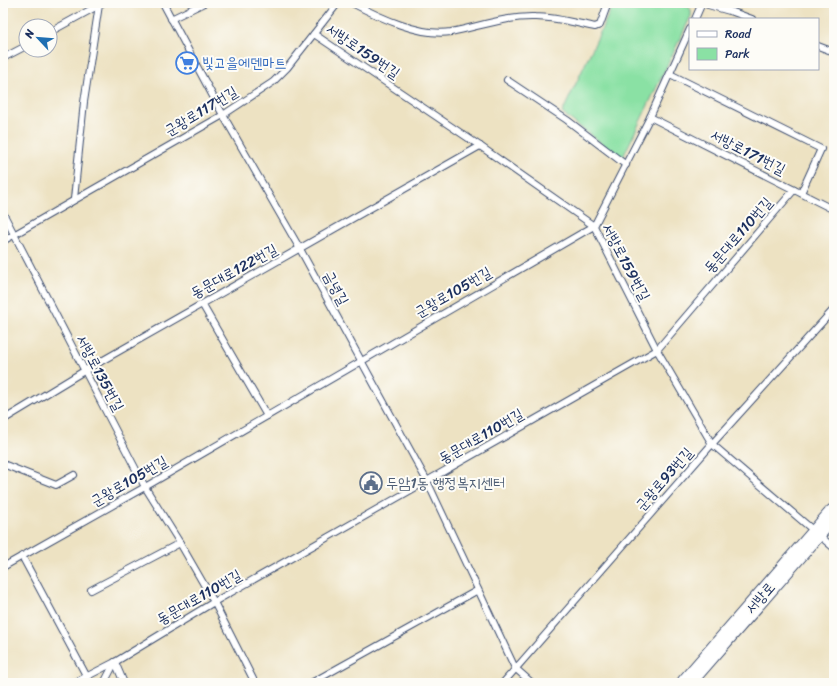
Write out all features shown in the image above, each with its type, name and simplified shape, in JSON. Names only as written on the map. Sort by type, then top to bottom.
[{"type":"main road","name":"서방로","points":[[686,683],[834,513]]},
{"type":"lane","name":"금녕길","points":[[162,3],[300,249],[427,482],[515,668],[532,683]]},
{"type":"lane","points":[[171,19],[204,3]]},
{"type":"lane","name":"군왕로117번길","points":[[3,240],[223,114],[273,82],[287,68],[338,3]]},
{"type":"lane","points":[[352,3],[398,24],[436,33],[449,32],[517,18],[534,17],[545,17],[595,27],[600,25],[608,3]]},
{"type":"lane","points":[[695,18],[702,3],[749,18]]},
{"type":"lane","points":[[58,28],[101,4]]},
{"type":"lane","points":[[74,199],[84,102],[101,4]]},
{"type":"lane","points":[[594,226],[650,117],[689,31]]},
{"type":"lane","name":"서방로159번길","points":[[314,34],[480,146],[594,226],[657,350],[712,444],[834,548]]},
{"type":"lane","points":[[819,46],[834,52]]},
{"type":"lane","points":[[3,58],[18,50]]},
{"type":"lane","points":[[670,74],[821,149],[801,193]]},
{"type":"lane","points":[[507,80],[567,120],[626,165]]},
{"type":"lane","name":"서방로171번길","points":[[650,117],[834,210]]},
{"type":"lane","name":"동문대로122번길","points":[[3,420],[84,371],[480,146]]},
{"type":"lane","name":"동문대로110번길","points":[[74,683],[115,662],[214,602],[657,350],[794,190]]},
{"type":"lane","name":"서방로135번길","points":[[3,213],[145,487],[180,543],[214,602],[255,683]]},
{"type":"lane","name":"군왕로105번길","points":[[3,567],[145,487],[594,226]]},
{"type":"lane","points":[[202,304],[267,416]]},
{"type":"lane","name":"군왕로93번길","points":[[503,683],[712,444],[834,309]]},
{"type":"lane","points":[[3,464],[56,485],[74,475]]},
{"type":"lane","points":[[91,590],[180,543]]},
{"type":"lane","points":[[22,556],[88,677]]},
{"type":"lane","points":[[311,683],[478,590]]},
{"type":"lane","points":[[104,683],[115,662]]},
{"type":"lane","points":[[115,662],[124,683]]},
{"type":"green space","points":[[614,3],[677,3],[688,6],[691,10],[691,16],[622,159],[562,113]]},
{"type":"place","name":"빛고을에덴마트","points":[[187,63]]},
{"type":"place","name":"두암1동 행정복지센터","points":[[371,483]]}]
